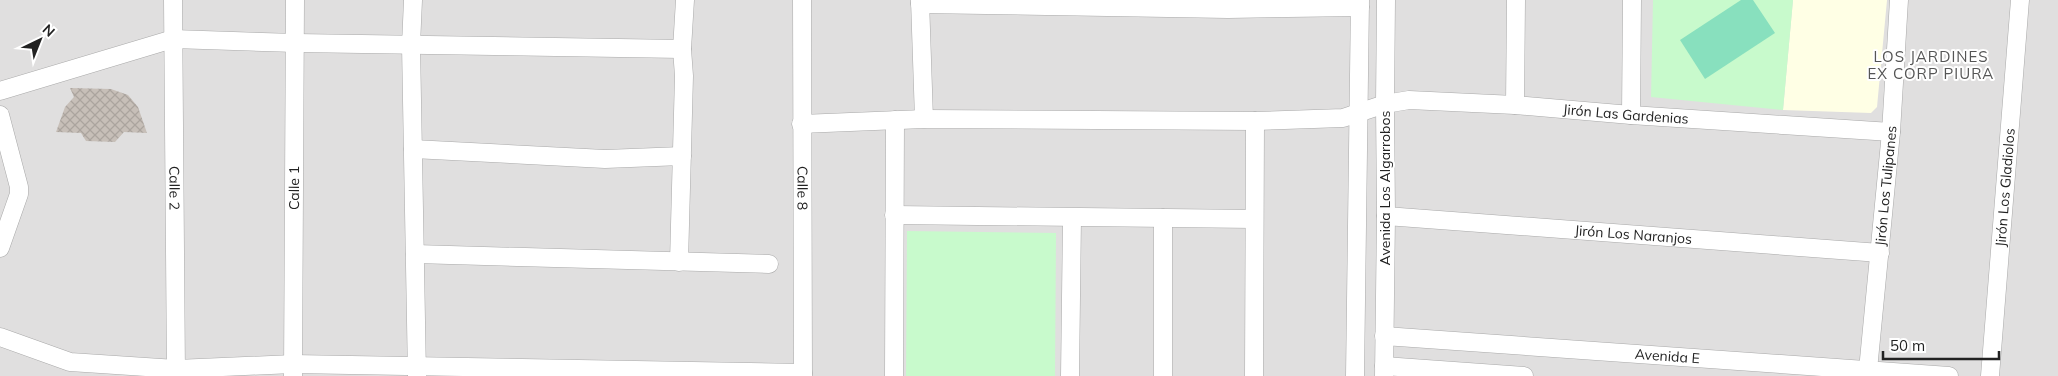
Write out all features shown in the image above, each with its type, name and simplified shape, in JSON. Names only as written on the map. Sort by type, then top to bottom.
[{"type":"street","name":"Calle 2","points":[[173,0],[176,373]]},
{"type":"street","name":"Calle 1","points":[[293,370],[296,0]]},
{"type":"street","points":[[413,0],[411,45],[417,371]]},
{"type":"street","points":[[679,262],[684,76],[682,49],[685,0]]},
{"type":"street","name":"Calle 8","points":[[802,0],[803,375]]},
{"type":"street","name":"Avenida Los Algarrobos","points":[[1384,371],[1386,0]]},
{"type":"street","points":[[1515,105],[1516,0]]},
{"type":"street","points":[[1631,115],[1632,0]]},
{"type":"street","name":"Jirón Los Tulipanes","points":[[1868,370],[1891,132],[1898,0]]},
{"type":"street","name":"Jirón Los Gladiolos","points":[[1990,376],[2020,0]]},
{"type":"street","points":[[924,119],[920,2],[1228,5],[1360,4]]},
{"type":"street","name":"Avenida Los Algarrobos","points":[[1355,376],[1360,4]]},
{"type":"street","points":[[0,91],[173,38],[296,43],[682,49]]},
{"type":"street","name":"Jirón Las Gardenias","points":[[801,124],[924,119],[1255,121],[1343,118],[1385,104],[1409,100],[1515,105],[1631,115],[1891,132]]},
{"type":"street","points":[[0,115],[19,186],[19,194],[0,248]]},
{"type":"street","points":[[894,376],[895,120]]},
{"type":"street","points":[[1254,376],[1255,121]]},
{"type":"street","points":[[413,149],[605,159],[682,156]]},
{"type":"street","points":[[894,215],[1254,219]]},
{"type":"street","name":"Jirón Los Naranjos","points":[[1386,216],[1880,253]]},
{"type":"street","points":[[1070,376],[1072,218]]},
{"type":"street","points":[[1163,218],[1163,376]]},
{"type":"street","points":[[415,254],[769,264]]},
{"type":"street","name":"Avenida E","points":[[1384,336],[1949,376]]},
{"type":"street","points":[[0,337],[70,362],[176,373],[293,370],[549,370],[803,375]]},
{"type":"street","points":[[1384,371],[1524,376]]},
{"type":"shaded area","points":[[0,0],[2058,0],[2058,376],[0,376]]},
{"type":"shaded area","points":[[1793,0],[1887,0],[1877,107],[1871,113],[1783,110]]},
{"type":"green space","points":[[1653,0],[1793,0],[1783,110],[1651,97]]},
{"type":"green space","points":[[1741,0],[1753,0],[1775,33],[1705,79],[1680,40]]},
{"type":"green space","points":[[907,231],[1056,233],[1055,376],[906,376]]},
{"type":"building","points":[[70,88],[111,89],[128,95],[138,107],[147,133],[124,132],[115,142],[86,141],[81,133],[56,132],[65,107],[74,97]]},
{"type":"district","name":"LOS JARDINES EX CORP PIURA","points":[[1931,64]]}]
